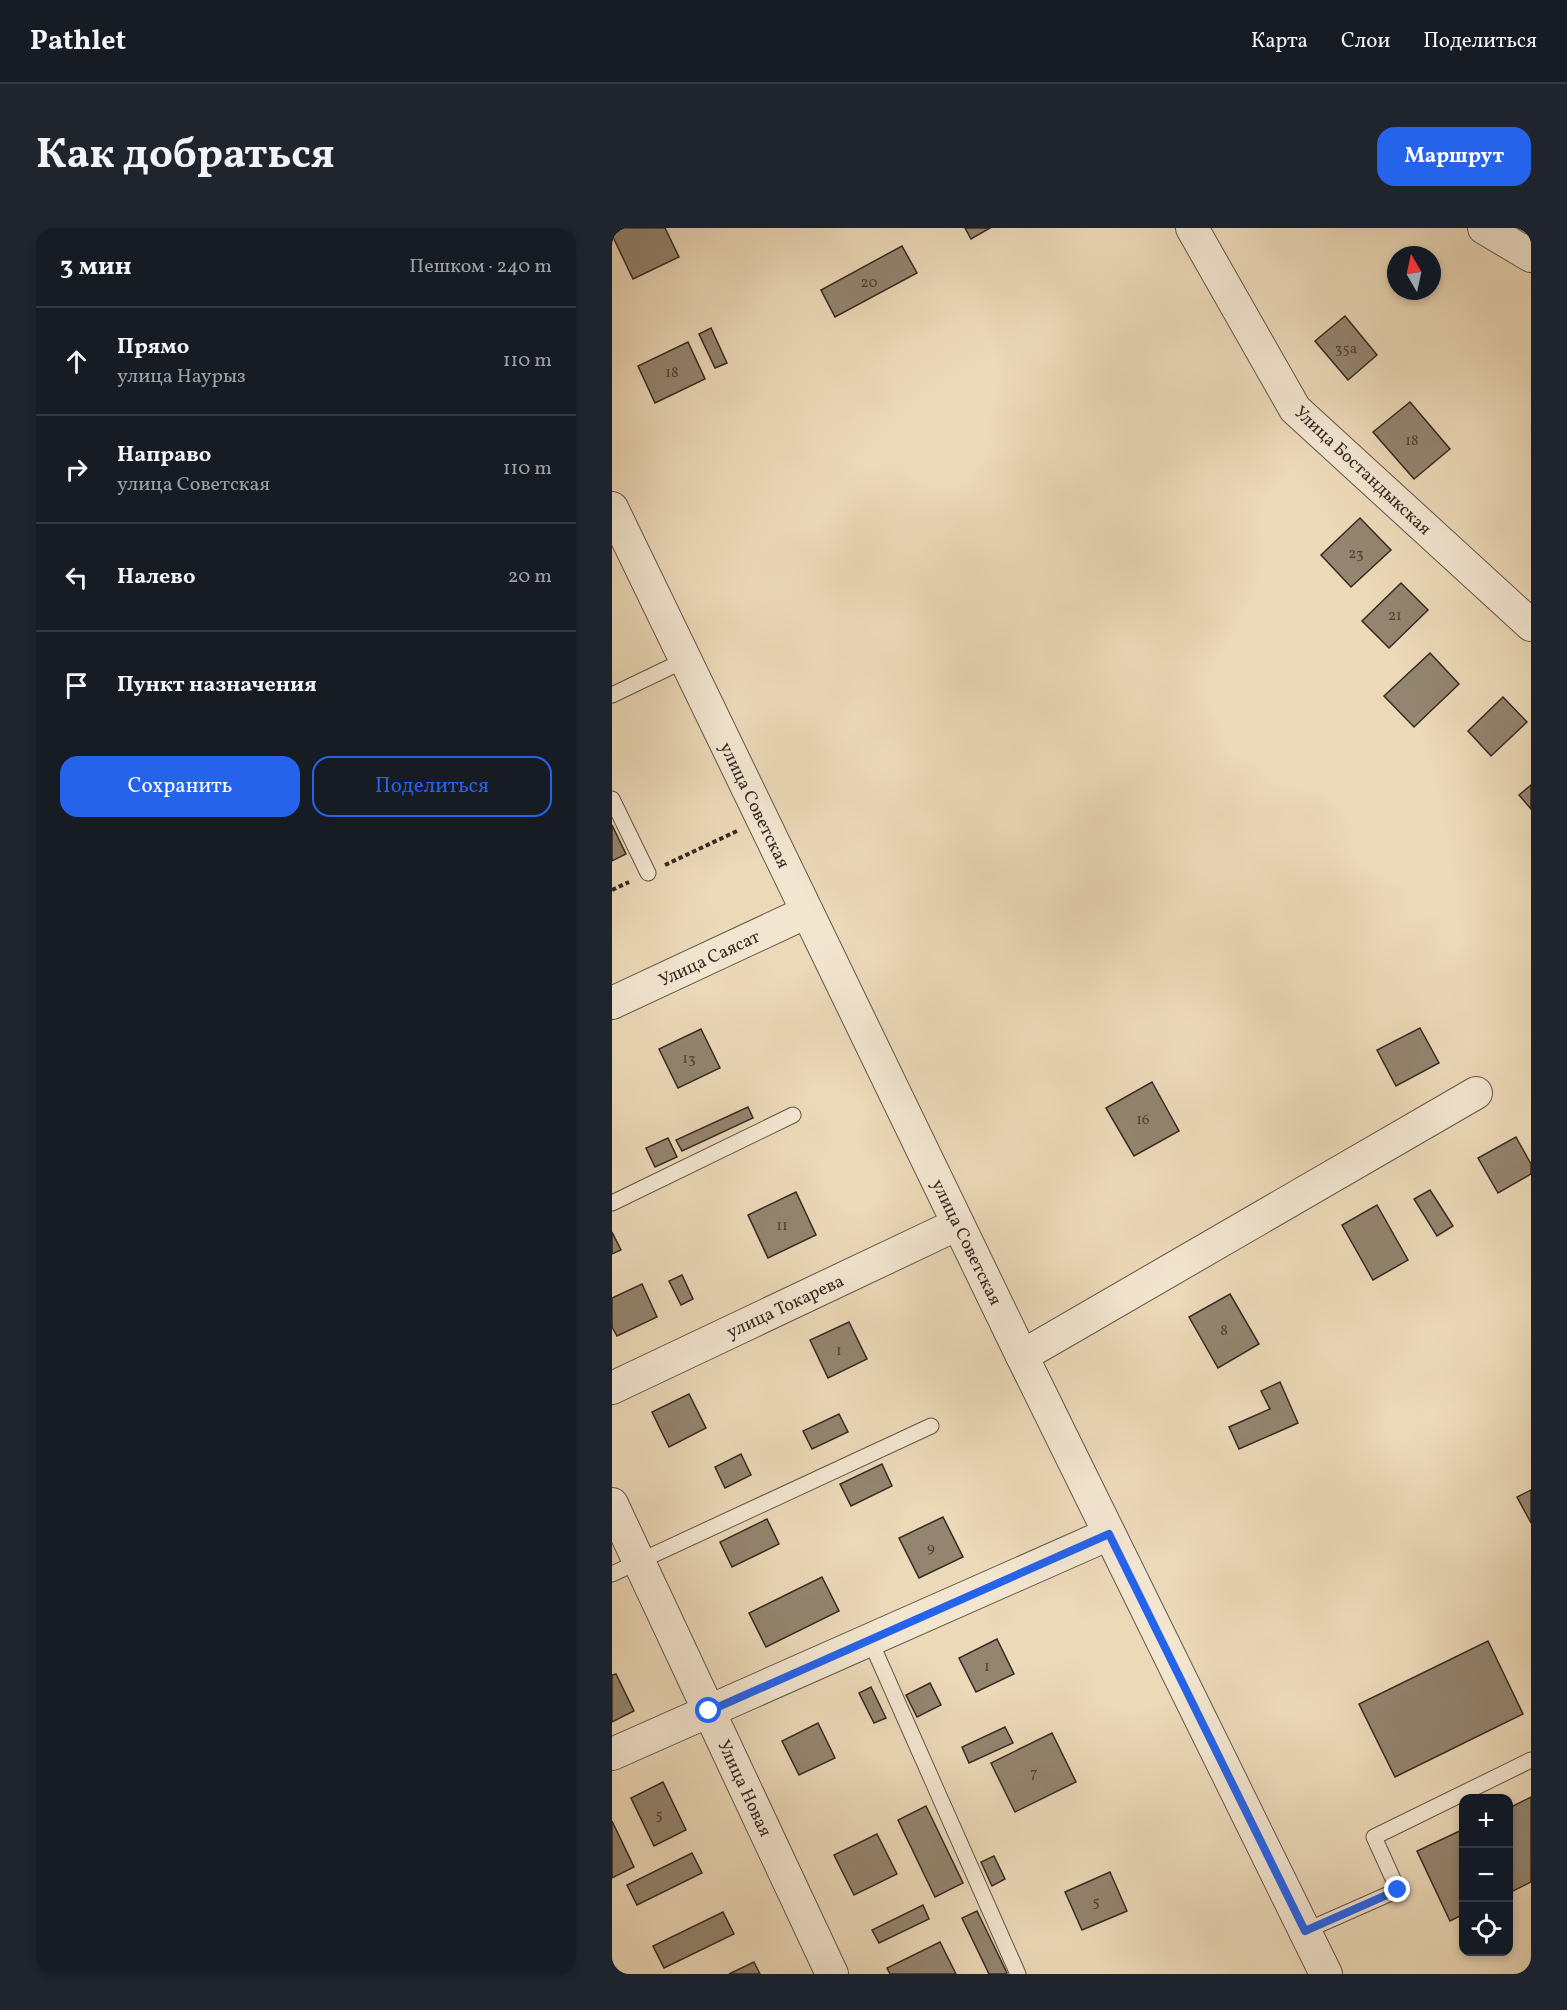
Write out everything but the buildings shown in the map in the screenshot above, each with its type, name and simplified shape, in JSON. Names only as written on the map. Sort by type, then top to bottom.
[{"type":"street","name":"Улица Бостандыкская","points":[[1192,228],[1294,409],[1531,625]]},
{"type":"street","points":[[1484,228],[1531,256]]},
{"type":"street","name":"улица Советская","points":[[612,508],[1022,1356],[1326,1974]]},
{"type":"street","name":"Улица Саясат","points":[[612,1003],[807,912]]},
{"type":"street","points":[[1022,1356],[1476,1093]]},
{"type":"street","name":"улица Токарева","points":[[612,1388],[958,1224]]},
{"type":"street","name":"Улица Новая","points":[[612,1504],[626,1568],[709,1711],[832,1974]]},
{"type":"street","points":[[612,1754],[1109,1534]]},
{"type":"lane","points":[[612,695],[685,660]]},
{"type":"lane","points":[[612,799],[648,873]]},
{"type":"lane","points":[[612,1203],[793,1116]]},
{"type":"lane","points":[[626,1568],[931,1425]]},
{"type":"lane","points":[[870,1640],[1018,1974]]},
{"type":"lane","points":[[1305,1931],[1398,1890],[1374,1837],[1531,1760]]},
{"type":"path","points":[[612,890],[762,819]]},
{"type":"route","points":[[709,1711],[1109,1534],[1305,1931],[1398,1890]]}]
